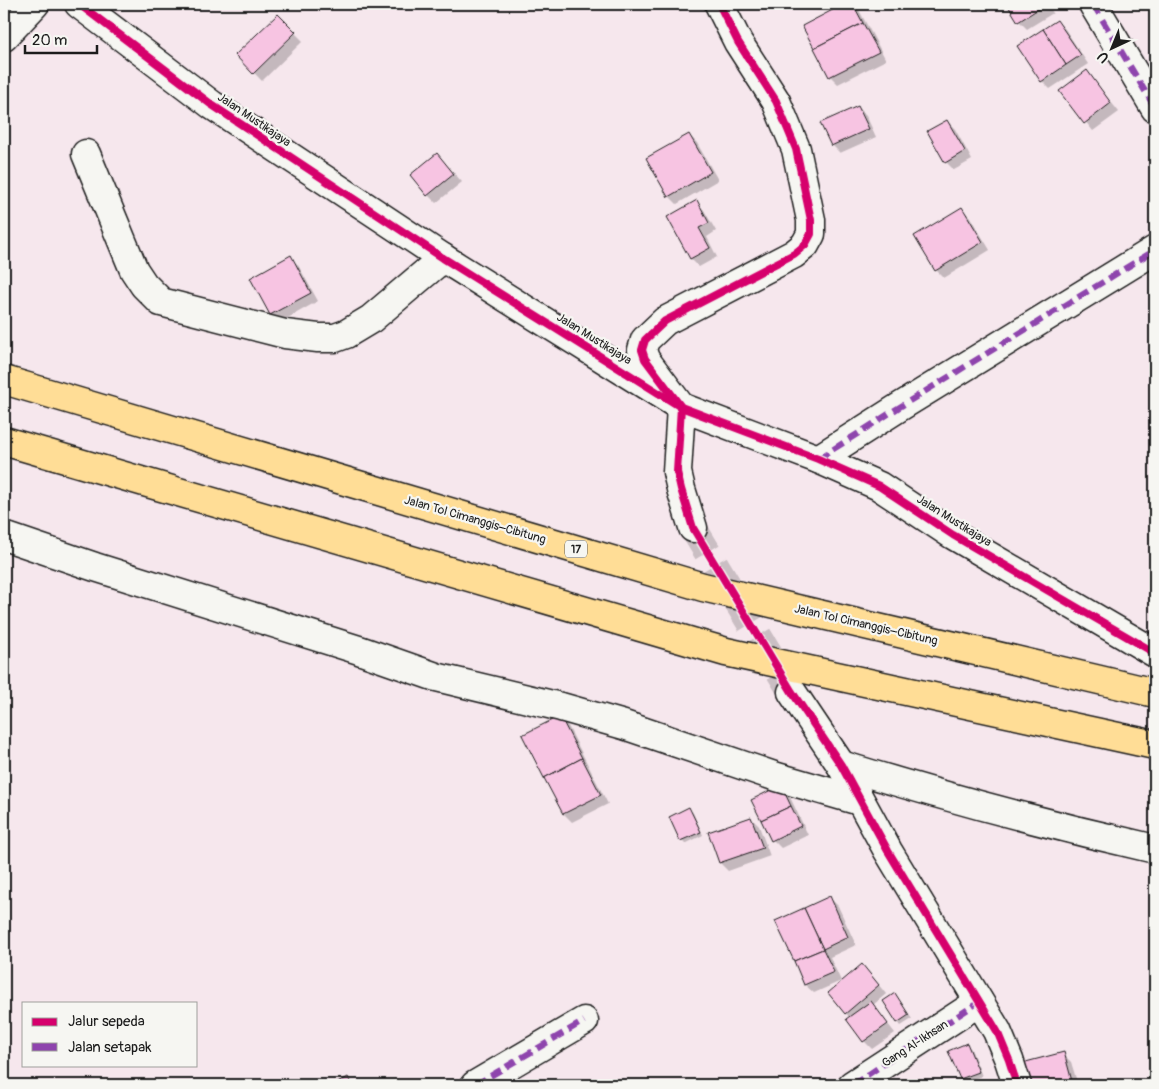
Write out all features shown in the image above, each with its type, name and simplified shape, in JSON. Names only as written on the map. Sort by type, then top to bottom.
[{"type":"highway","name":"Jalan Tol Cimanggis–Cibitung","points":[[4,380],[702,587],[1155,693]]},
{"type":"highway","points":[[4,441],[726,652],[1155,745]]},
{"type":"street","points":[[4,37],[35,4]]},
{"type":"street","name":"Jalan Mustikajaya","points":[[78,4],[212,105],[443,258],[681,407],[818,459],[879,486],[953,535],[1155,653]]},
{"type":"street","points":[[693,528],[677,472],[681,407],[645,359],[642,350],[645,340],[666,320],[794,254],[805,245],[811,234],[811,220],[796,149],[788,127],[776,101],[738,42],[719,4]]},
{"type":"street","points":[[1092,4],[1155,108]]},
{"type":"street","points":[[86,154],[134,270],[148,290],[161,302],[285,334],[335,338],[346,334],[371,319],[443,258]]},
{"type":"street","points":[[818,459],[1155,250]]},
{"type":"street","points":[[4,536],[95,568],[349,647],[436,677],[561,707],[624,725],[777,777],[860,801]]},
{"type":"street","points":[[792,692],[841,765],[888,851],[997,1031],[1017,1085]]},
{"type":"street","points":[[841,765],[939,795],[1032,820],[1155,849]]},
{"type":"street","name":"Gang Al-Ikhsan","points":[[852,1085],[978,1002]]},
{"type":"street","points":[[475,1085],[584,1021]]},
{"type":"building","points":[[844,4],[853,4],[863,23],[814,48],[802,26]]},
{"type":"building","points":[[1007,4],[1046,4],[1018,22]]},
{"type":"building","points":[[278,14],[296,32],[253,74],[235,55]]},
{"type":"building","points":[[1057,20],[1081,55],[1066,65],[1043,29]]},
{"type":"building","points":[[863,23],[879,52],[829,77],[814,48]]},
{"type":"building","points":[[1043,29],[1066,65],[1041,82],[1017,46]]},
{"type":"building","points":[[1087,70],[1111,103],[1084,124],[1059,91]]},
{"type":"building","points":[[858,106],[869,129],[831,146],[820,123]]},
{"type":"building","points":[[947,120],[965,151],[945,163],[927,131]]},
{"type":"building","points":[[689,134],[711,172],[668,197],[646,158]]},
{"type":"building","points":[[437,153],[454,174],[427,196],[410,175]]},
{"type":"building","points":[[697,200],[709,223],[699,228],[710,248],[690,259],[667,217]]},
{"type":"building","points":[[962,207],[983,242],[935,271],[914,236]]},
{"type":"building","points":[[291,255],[311,293],[270,315],[250,278]]},
{"type":"building","points":[[560,716],[582,758],[544,778],[522,735]]},
{"type":"building","points":[[582,758],[601,795],[563,814],[544,778]]},
{"type":"building","points":[[781,785],[791,806],[761,820],[751,800]]},
{"type":"building","points":[[791,806],[801,826],[771,841],[761,820]]},
{"type":"building","points":[[689,807],[701,832],[680,841],[669,817]]},
{"type":"building","points":[[751,817],[763,848],[719,863],[708,832]]},
{"type":"building","points":[[830,896],[848,937],[823,949],[804,908]]},
{"type":"building","points":[[804,908],[823,949],[794,961],[775,921]]},
{"type":"building","points":[[823,949],[834,972],[804,985],[794,961]]},
{"type":"building","points":[[862,964],[879,985],[845,1014],[828,993]]},
{"type":"building","points":[[895,993],[909,1015],[897,1023],[883,1001]]},
{"type":"building","points":[[871,1001],[888,1024],[863,1042],[846,1019]]},
{"type":"building","points":[[967,1043],[979,1072],[960,1079],[948,1051]]},
{"type":"building","points":[[1064,1052],[1073,1085],[1024,1085],[1018,1064]]},
{"type":"building","points":[[348,1077],[353,1085],[334,1085]]},
{"type":"tunnel","points":[[693,528],[792,692]]},
{"type":"marked path","points":[[1093,4],[1155,108]]},
{"type":"marked path","points":[[818,459],[1155,250]]},
{"type":"marked path","points":[[852,1085],[979,1002]]},
{"type":"marked path","points":[[475,1085],[584,1021]]},
{"type":"cycle path","points":[[79,4],[212,105],[443,258],[681,407],[818,459],[879,486],[953,535],[1155,653]]},
{"type":"cycle path","points":[[719,4],[738,42],[776,101],[796,149],[811,220],[811,234],[805,245],[794,254],[665,321],[645,340],[642,350],[645,359],[681,407],[677,472],[693,528],[792,692],[841,765],[888,851],[997,1031],[1017,1085]]}]
